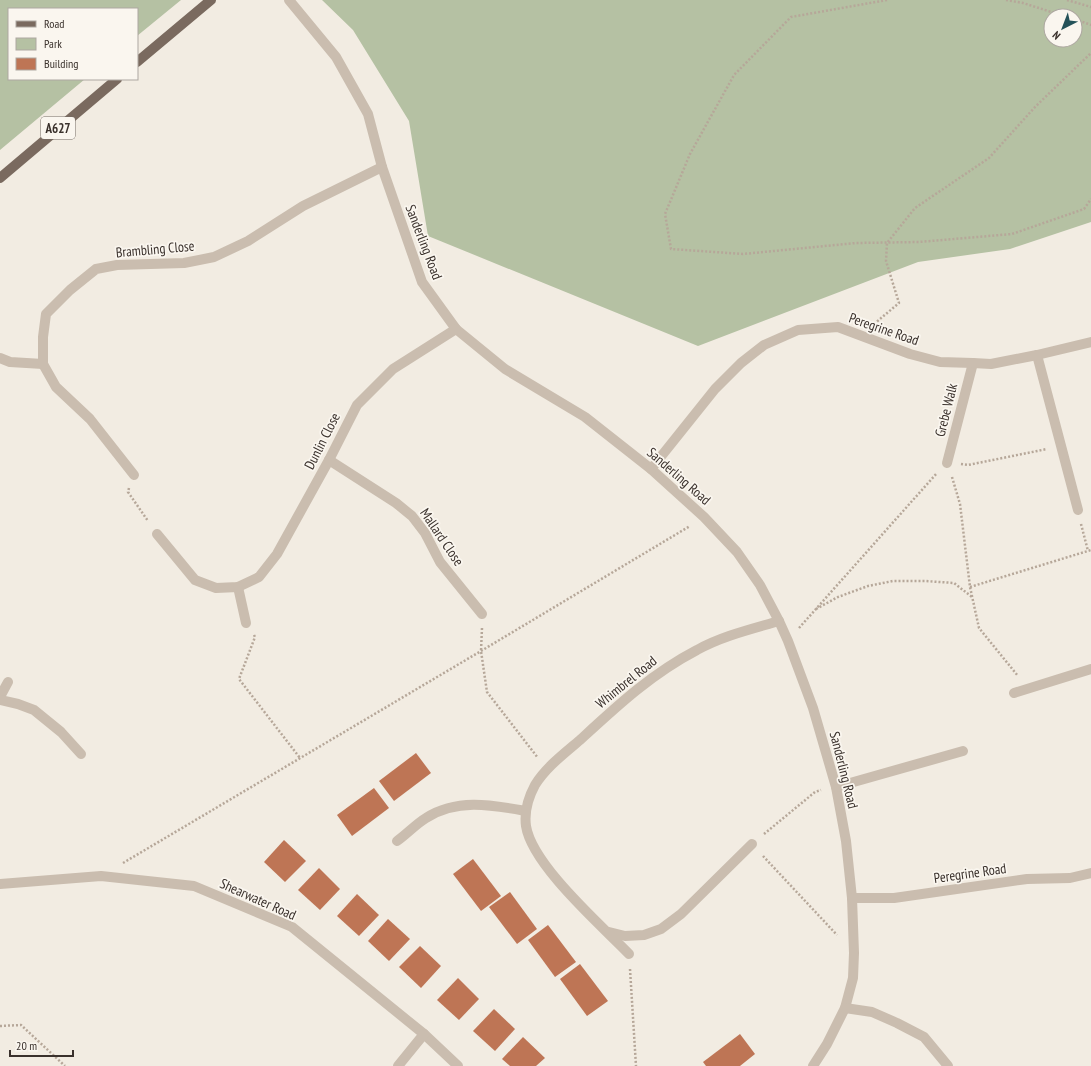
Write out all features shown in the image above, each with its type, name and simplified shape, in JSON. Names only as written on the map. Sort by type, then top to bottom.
[{"type":"main road","points":[[138,61],[211,0]]},
{"type":"main road","name":"A627","points":[[0,178],[116,80]]},
{"type":"street","name":"Sanderling Road","points":[[289,0],[336,57],[368,114],[382,167],[422,282],[456,329],[505,369],[584,417],[651,469],[704,517],[737,552],[760,585],[780,621],[813,708],[836,787],[846,841],[852,898],[854,953],[852,978],[845,1008],[827,1044],[813,1066]]},
{"type":"street","name":"Brambling Close","points":[[134,475],[90,419],[56,387],[43,364],[43,337],[46,314],[70,290],[96,270],[117,265],[184,263],[214,257],[248,241],[303,206],[382,167]]},
{"type":"street","name":"Peregrine Road","points":[[651,469],[715,389],[741,363],[764,345],[798,330],[838,328],[910,354],[940,362],[991,364],[1091,342]]},
{"type":"street","name":"Dunlin Close","points":[[157,534],[195,580],[216,588],[238,587],[259,577],[277,554],[329,460],[357,405],[393,369],[456,329]]},
{"type":"street","points":[[1037,355],[1078,510]]},
{"type":"street","points":[[0,358],[10,362],[43,364]]},
{"type":"street","name":"Grebe Walk","points":[[947,463],[972,363]]},
{"type":"street","name":"Mallard Close","points":[[329,460],[396,503],[412,516],[425,533],[440,562],[482,614]]},
{"type":"street","points":[[238,587],[246,623]]},
{"type":"street","name":"Whimbrel Road","points":[[629,954],[570,895],[546,866],[532,844],[526,827],[526,811],[529,799],[536,784],[554,763],[634,691],[666,667],[698,649],[739,632],[780,621]]},
{"type":"street","points":[[1014,693],[1091,669]]},
{"type":"street","points":[[0,697],[8,682]]},
{"type":"street","points":[[0,700],[18,704],[34,710],[61,732],[82,754]]},
{"type":"street","points":[[836,787],[963,751]]},
{"type":"street","points":[[397,841],[416,832],[426,818],[442,810],[465,804],[479,804],[526,811]]},
{"type":"street","name":"Whimbrel Road","points":[[607,931],[625,936],[644,935],[661,929],[681,914],[752,844]]},
{"type":"street","name":"Peregrine Road","points":[[852,898],[894,898],[1027,879],[1070,878],[1091,873]]},
{"type":"street","name":"Shearwater Road","points":[[0,884],[101,876],[194,886],[292,927],[424,1034],[458,1066]]},
{"type":"street","points":[[845,1008],[872,1012],[924,1037],[948,1066]]},
{"type":"street","points":[[398,1066],[424,1034]]},
{"type":"path","points":[[887,0],[791,17],[734,75],[690,154],[665,214],[671,249],[743,254],[856,244],[920,242],[1012,234],[1084,209],[1091,199]]},
{"type":"path","points":[[1006,0],[1023,3],[1043,9]]},
{"type":"path","points":[[1067,0],[1091,7]]},
{"type":"path","points":[[860,336],[899,303],[886,261],[887,243],[915,208],[989,158],[1034,108],[1091,53]]},
{"type":"path","points":[[947,463],[968,465],[1061,446]]},
{"type":"path","points":[[947,463],[960,504],[970,587],[979,628],[1028,689]]},
{"type":"path","points":[[788,641],[812,611],[947,463]]},
{"type":"path","points":[[134,475],[128,492],[157,534]]},
{"type":"path","points":[[970,587],[1090,551],[1078,510]]},
{"type":"path","points":[[101,876],[704,517]]},
{"type":"path","points":[[812,611],[838,597],[868,586],[893,581],[954,583],[972,598]]},
{"type":"path","points":[[482,614],[481,651],[487,692],[548,770]]},
{"type":"path","points":[[246,623],[255,637],[239,679],[300,758]]},
{"type":"path","points":[[836,787],[815,792],[752,844],[854,953]]},
{"type":"path","points":[[629,954],[636,1066]]},
{"type":"path","points":[[0,1026],[21,1025],[65,1066]]},
{"type":"green space","points":[[0,0],[181,0],[138,35],[138,8],[8,8],[8,80],[84,80],[0,150]]},
{"type":"green space","points":[[322,0],[1091,0],[1091,222],[1010,249],[918,262],[698,346],[428,236],[409,121],[353,30]]},
{"type":"building","points":[[416,753],[431,773],[394,801],[379,781]]},
{"type":"building","points":[[374,788],[389,808],[352,836],[337,815]]},
{"type":"building","points":[[284,840],[306,861],[285,882],[264,862]]},
{"type":"building","points":[[473,859],[501,896],[481,911],[453,874]]},
{"type":"building","points":[[319,868],[340,889],[320,910],[298,890]]},
{"type":"building","points":[[510,892],[537,929],[517,944],[489,907]]},
{"type":"building","points":[[357,894],[379,915],[359,936],[337,916]]},
{"type":"building","points":[[388,919],[410,939],[389,961],[368,941]]},
{"type":"building","points":[[548,925],[576,962],[555,977],[528,940]]},
{"type":"building","points":[[420,946],[441,966],[421,988],[399,967]]},
{"type":"building","points":[[580,964],[608,1001],[587,1016],[560,979]]},
{"type":"building","points":[[458,978],[479,999],[459,1020],[437,1000]]},
{"type":"building","points":[[494,1009],[515,1029],[495,1051],[473,1031]]},
{"type":"building","points":[[740,1034],[755,1054],[740,1066],[706,1066],[703,1062]]},
{"type":"building","points":[[523,1037],[545,1058],[536,1066],[510,1066],[502,1059]]}]
